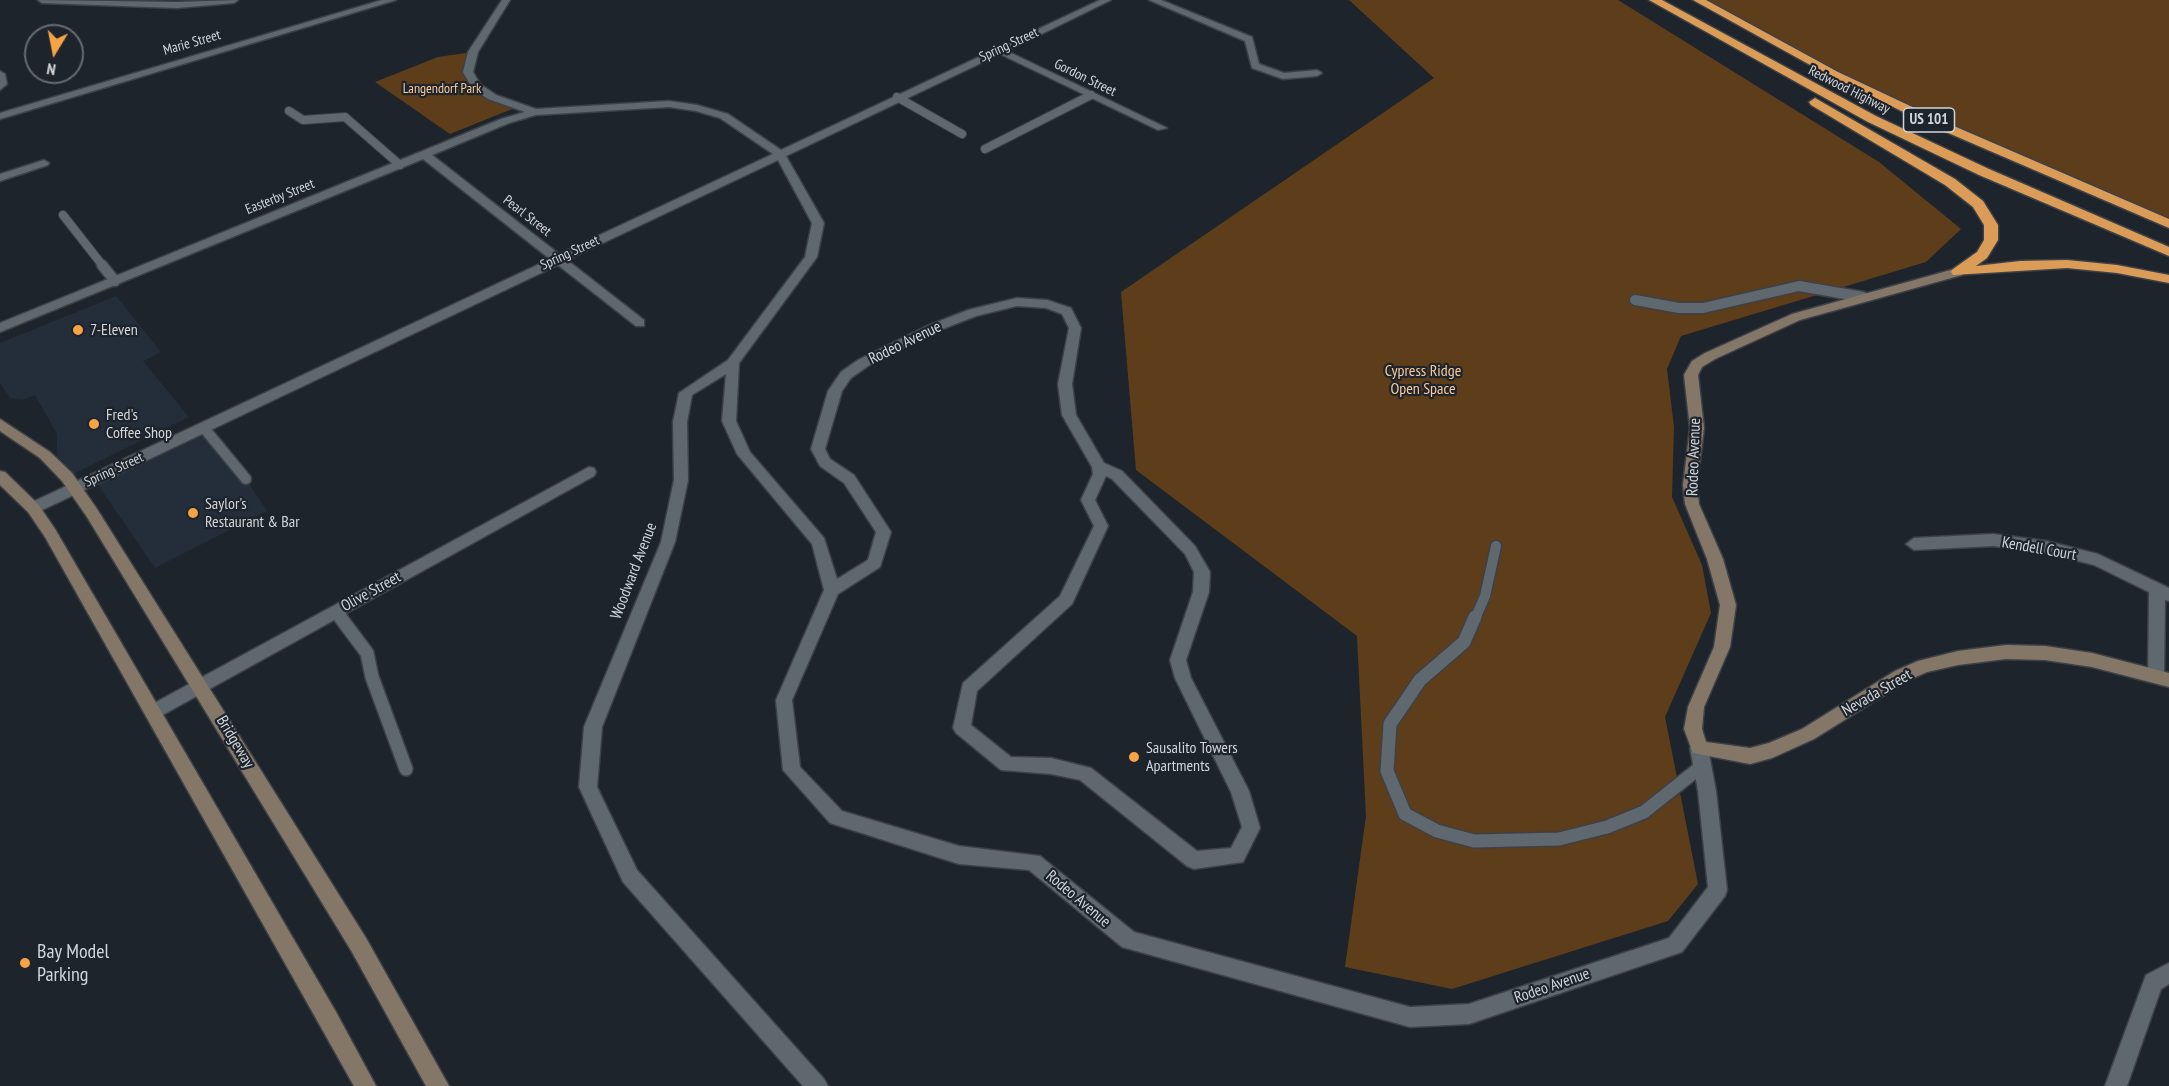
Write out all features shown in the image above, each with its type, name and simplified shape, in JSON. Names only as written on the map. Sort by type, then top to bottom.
[{"type":"highway","name":"Redwood Highway","points":[[1654,0],[1827,96],[1935,150],[2169,252]]},
{"type":"highway","name":"Redwood Highway","points":[[1698,0],[1834,74],[1927,119],[2169,224]]},
{"type":"highway","points":[[1720,37],[1808,98],[1950,182],[1978,204],[1991,225],[1991,240],[1982,255],[1958,272]]},
{"type":"highway","points":[[1958,272],[2020,265],[2067,264],[2117,269],[2169,279]]},
{"type":"main road","name":"Rodeo Avenue","points":[[1700,757],[1693,729],[1696,707],[1722,647],[1728,605],[1715,559],[1692,504],[1689,485],[1697,428],[1691,375],[1697,364],[1710,356],[1783,322],[1863,297],[1958,272]]},
{"type":"main road","name":"Bridgeway","points":[[0,424],[45,455],[75,488],[201,686],[358,945],[438,1086]]},
{"type":"main road","points":[[0,476],[33,508],[68,564],[365,1086]]},
{"type":"main road","name":"Nevada Street","points":[[1700,757],[1750,756],[1772,750],[1808,734],[1901,676],[1924,666],[1958,658],[2006,652],[2045,653],[2092,660],[2163,678]]},
{"type":"street","points":[[42,0],[177,5],[234,0]]},
{"type":"street","name":"Marie Street","points":[[0,116],[392,0]]},
{"type":"street","points":[[506,0],[473,52],[468,72],[476,86],[492,97],[535,112]]},
{"type":"street","name":"Spring Street","points":[[33,508],[897,97],[1107,0]]},
{"type":"street","points":[[1153,0],[1249,39],[1255,66],[1283,76],[1317,73]]},
{"type":"street","name":"Gordon Street","points":[[998,50],[1162,128]]},
{"type":"street","points":[[0,74],[2,84],[0,87]]},
{"type":"street","name":"Woodward Avenue","points":[[575,109],[669,104],[697,108],[724,116],[779,153],[818,223],[811,257],[733,363],[686,393],[680,422],[681,480],[668,542],[593,727],[588,787],[630,876],[817,1086]]},
{"type":"street","name":"Easterby Street","points":[[1,326],[506,121],[535,112],[575,109]]},
{"type":"street","name":"Pearl Street","points":[[424,155],[640,323]]},
{"type":"street","points":[[0,178],[44,163]]},
{"type":"street","name":"Rodeo Avenue","points":[[1100,467],[1117,475],[1190,550],[1202,572],[1201,591],[1178,660],[1183,678],[1240,791],[1249,819],[1251,828],[1236,856],[1194,860],[1085,773],[1051,766],[1007,765],[962,728],[969,688],[1066,600],[1101,526],[1088,500],[1100,474],[1100,467],[1069,415],[1065,384],[1075,328],[1067,311],[1047,304],[1017,302],[972,313],[931,329],[863,363],[846,375],[835,391],[818,449],[825,462],[849,479],[884,532],[875,563],[832,590],[784,700],[792,770],[836,817],[959,855],[1033,862],[1129,940],[1410,1017],[1469,1014],[1675,945],[1718,890],[1700,757]]},
{"type":"street","points":[[733,363],[729,421],[744,454],[819,542],[832,590]]},
{"type":"street","name":"Olive Street","points":[[153,712],[589,472]]},
{"type":"street","name":"Kendell Court","points":[[1914,544],[1993,540],[2046,548],[2098,560],[2163,592],[2163,678]]},
{"type":"street","points":[[2116,1086],[2152,982],[2169,973]]},
{"type":"lane","points":[[985,149],[1091,95]]},
{"type":"lane","points":[[897,97],[962,134]]},
{"type":"lane","points":[[289,111],[303,120],[345,117],[400,165]]},
{"type":"lane","points":[[63,215],[115,280]]},
{"type":"lane","points":[[1635,300],[1679,308],[1703,308],[1799,286],[1823,288],[1863,297]]},
{"type":"lane","points":[[204,428],[246,479]]},
{"type":"lane","points":[[1496,546],[1485,596],[1464,642],[1420,680],[1389,723],[1387,771],[1405,814],[1437,831],[1474,841],[1558,839],[1607,827],[1644,812],[1700,757]]},
{"type":"lane","points":[[336,612],[367,653],[372,677],[406,769]]},
{"type":"shaded area","points":[[116,296],[161,352],[143,361],[189,417],[67,477],[57,466],[57,434],[35,395],[22,400],[10,398],[0,383],[0,343]]},
{"type":"shaded area","points":[[204,428],[246,479],[267,511],[155,568],[94,479]]},
{"type":"green space","name":"Cypress Ridge Open Space","points":[[1349,0],[1618,0],[1879,162],[1961,229],[1926,262],[1681,336],[1667,369],[1674,427],[1672,497],[1702,565],[1711,613],[1665,717],[1698,884],[1668,921],[1452,989],[1345,967],[1366,816],[1357,636],[1136,470],[1121,292],[1434,78]]},
{"type":"green space","points":[[1698,0],[2169,0],[2169,224],[1936,123]]},
{"type":"green space","name":"Langendorf Park","points":[[473,52],[468,72],[476,86],[517,107],[450,134],[375,82],[438,57]]},
{"type":"place","name":"7-Eleven","points":[[78,330]]},
{"type":"place","name":"Fred's Coffee Shop","points":[[94,424]]},
{"type":"place","name":"Saylor's Restaurant & Bar","points":[[193,513]]},
{"type":"place","name":"Sausalito Towers Apartments","points":[[1134,757]]},
{"type":"place","name":"Bay Model Parking","points":[[25,963]]}]
